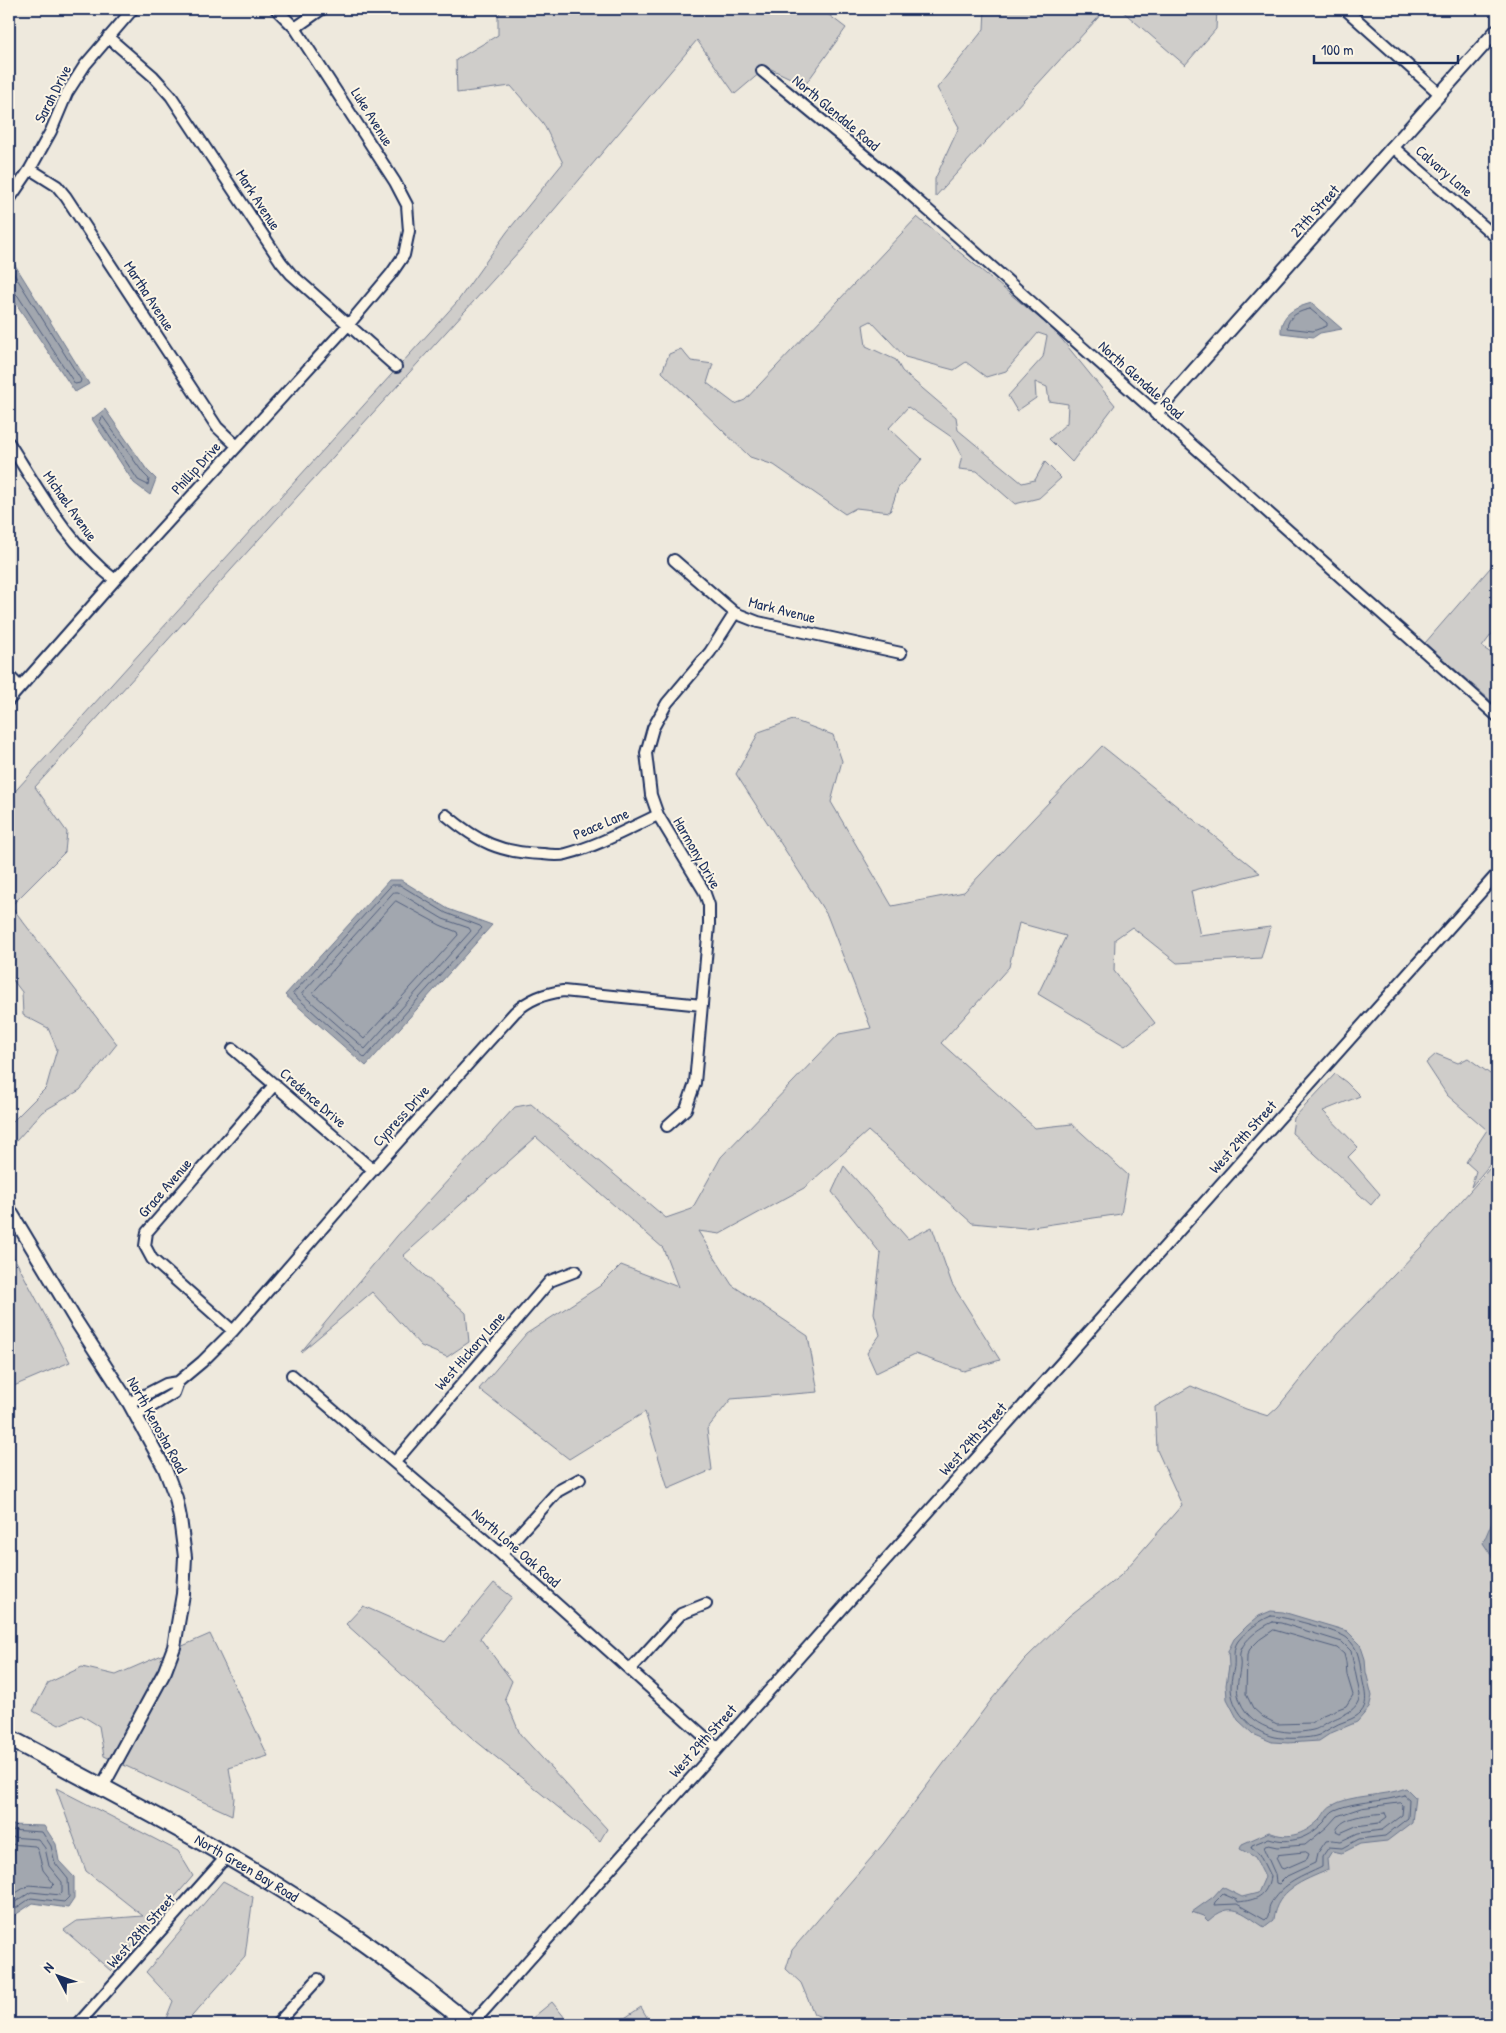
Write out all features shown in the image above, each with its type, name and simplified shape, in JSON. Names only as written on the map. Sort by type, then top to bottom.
[{"type":"main road","name":"North Green Bay Road","points":[[9,1738],[102,1787],[287,1893],[360,1940],[470,2024]]},
{"type":"street","name":"Sarah Drive","points":[[9,200],[51,131],[67,93],[85,65],[133,9]]},
{"type":"street","name":"Luke Avenue","points":[[276,9],[295,28],[396,182],[407,205],[409,232],[404,255]]},
{"type":"street","points":[[295,28],[322,9]]},
{"type":"street","points":[[1345,9],[1440,94]]},
{"type":"street","name":"27th Street","points":[[1156,413],[1497,30]]},
{"type":"street","name":"Mark Avenue","points":[[108,37],[153,76],[171,96],[280,262],[291,274],[396,367]]},
{"type":"street","name":"North Glendale Road","points":[[762,71],[892,179],[1497,716]]},
{"type":"street","name":"Calvary Lane","points":[[1393,147],[1497,238]]},
{"type":"street","name":"Martha Avenue","points":[[30,168],[57,186],[66,197],[217,427],[237,446]]},
{"type":"street","name":"Phillip Drive","points":[[9,700],[115,580],[349,324],[391,274],[404,255]]},
{"type":"street","name":"Michael Avenue","points":[[9,442],[66,532],[96,565],[115,580]]},
{"type":"street","name":"Mark Avenue","points":[[674,560],[735,613],[758,622],[901,653]]},
{"type":"street","name":"Harmony Drive","points":[[667,1126],[686,1109],[695,1082],[709,925],[709,905],[697,879],[658,815],[651,795],[646,752],[654,728],[667,703],[710,652],[735,613]]},
{"type":"street","points":[[9,676],[20,687]]},
{"type":"street","name":"Peace Lane","points":[[446,815],[469,834],[496,847],[526,854],[564,855],[596,845],[658,815]]},
{"type":"street","name":"West 29th Street","points":[[470,2024],[1497,874]]},
{"type":"street","name":"Cypress Drive","points":[[136,1416],[174,1393],[178,1382],[202,1362],[233,1331],[372,1170],[515,1012],[527,1002],[544,994],[563,991],[702,1005]]},
{"type":"street","name":"Credence Drive","points":[[233,1049],[276,1084],[372,1170]]},
{"type":"street","name":"Grace Avenue","points":[[233,1331],[152,1260],[146,1246],[147,1232],[276,1084]]},
{"type":"street","name":"North Kenosha Road","points":[[9,1209],[76,1321],[129,1403],[164,1469],[176,1498],[185,1557],[180,1623],[174,1647],[165,1671],[102,1787]]},
{"type":"street","name":"West Hickory Lane","points":[[395,1462],[550,1281],[576,1271]]},
{"type":"street","name":"North Lone Oak Road","points":[[292,1375],[501,1554],[716,1748]]},
{"type":"street","name":"Cypress Drive","points":[[129,1403],[166,1384],[178,1382]]},
{"type":"street","points":[[501,1554],[558,1491],[580,1479]]},
{"type":"street","points":[[630,1670],[681,1614],[706,1604]]},
{"type":"street","name":"West 28th Street","points":[[78,2024],[226,1857]]},
{"type":"street","points":[[277,2024],[318,1979]]},
{"type":"shaded area","points":[[501,9],[821,9],[846,28],[805,85],[767,67],[735,94],[697,40],[521,249],[35,787],[67,832],[65,852],[11,906],[117,1044],[80,1090],[42,1112],[9,1149],[9,1125],[46,1088],[57,1049],[48,1028],[23,1015],[22,992],[9,975],[9,798],[457,302],[507,232],[563,163],[543,123],[511,86],[457,93],[456,60],[498,35],[498,17]]},
{"type":"shaded area","points":[[985,9],[1106,9],[935,197],[935,179],[959,127],[937,88],[984,29]]},
{"type":"shaded area","points":[[1120,9],[1217,9],[1216,29],[1185,65]]},
{"type":"shaded area","points":[[917,217],[1055,331],[1115,405],[1072,462],[1049,439],[1067,423],[1068,404],[1049,401],[1047,387],[1035,382],[1036,398],[1017,411],[1008,396],[1043,357],[1047,336],[1038,333],[1006,371],[986,377],[966,362],[954,370],[905,357],[871,321],[863,325],[866,346],[896,360],[902,371],[956,417],[958,430],[1022,483],[1035,480],[1045,462],[1061,478],[1039,498],[1015,504],[977,471],[959,469],[962,455],[953,438],[908,407],[889,428],[922,459],[898,488],[890,512],[856,508],[845,514],[774,465],[750,457],[662,372],[669,354],[681,349],[691,361],[713,364],[707,383],[735,404],[745,400]]},
{"type":"shaded area","points":[[1497,560],[1497,627],[1482,647],[1497,657],[1497,706],[1425,643]]},
{"type":"shaded area","points":[[793,720],[833,735],[842,761],[831,802],[892,906],[964,892],[1102,746],[1260,873],[1191,891],[1200,936],[1270,927],[1261,958],[1177,963],[1132,927],[1115,939],[1114,971],[1155,1023],[1125,1046],[1038,994],[1066,936],[1019,923],[1009,967],[941,1043],[1035,1128],[1072,1124],[1128,1175],[1121,1214],[1025,1228],[972,1223],[868,1131],[804,1188],[720,1234],[698,1231],[732,1285],[808,1336],[818,1392],[731,1399],[707,1429],[712,1470],[668,1489],[645,1412],[569,1459],[479,1389],[526,1334],[600,1286],[621,1265],[678,1287],[663,1248],[536,1137],[403,1256],[466,1313],[469,1342],[447,1357],[421,1346],[372,1292],[301,1352],[397,1236],[515,1107],[531,1104],[666,1218],[692,1209],[721,1157],[839,1034],[871,1028],[827,915],[736,774],[759,732]]},
{"type":"shaded area","points":[[1436,1054],[1458,1063],[1468,1058],[1497,1079],[1497,1156],[1471,1187],[1476,1171],[1466,1162],[1487,1130],[1447,1095],[1426,1063]]},
{"type":"shaded area","points":[[1335,1074],[1360,1096],[1323,1111],[1358,1147],[1348,1157],[1380,1194],[1371,1205],[1292,1133],[1294,1118]]},
{"type":"shaded area","points":[[1497,1160],[1497,2024],[838,2024],[814,2014],[801,1983],[786,1969],[792,1950],[884,1843],[992,1699],[1025,1659],[1069,1616],[1120,1576],[1182,1505],[1157,1450],[1155,1407],[1191,1386],[1268,1416],[1278,1407],[1337,1334],[1422,1246]]},
{"type":"shaded area","points":[[844,1166],[908,1239],[932,1227],[952,1284],[1000,1360],[964,1371],[915,1354],[876,1373],[867,1353],[880,1335],[874,1313],[881,1254],[832,1192]]},
{"type":"shaded area","points":[[9,1248],[70,1362],[9,1388]]},
{"type":"shaded area","points":[[494,1583],[512,1597],[480,1638],[512,1681],[505,1698],[520,1734],[607,1829],[600,1841],[471,1737],[346,1624],[363,1606],[445,1642]]},
{"type":"shaded area","points":[[210,1634],[268,1756],[229,1768],[234,1798],[232,1815],[104,1756],[99,1726],[81,1715],[59,1725],[33,1711],[48,1683],[82,1667],[116,1675]]},
{"type":"shaded area","points":[[56,1788],[178,1851],[193,1876],[111,1971],[64,1930],[77,1921],[143,1916],[86,1871]]},
{"type":"shaded area","points":[[223,1881],[253,1897],[245,1956],[185,2024],[164,2024],[173,2001],[146,1972]]},
{"type":"shaded area","points":[[552,2002],[570,2024],[525,2024]]},
{"type":"shaded area","points":[[641,2007],[651,2024],[616,2024]]},
{"type":"water","points":[[9,261],[15,265],[89,384],[75,392],[9,293]]},
{"type":"water","points":[[1312,303],[1342,329],[1320,333],[1314,337],[1281,333],[1283,321],[1290,312]]},
{"type":"water","points":[[105,409],[147,470],[156,479],[150,495],[134,483],[92,419]]},
{"type":"water","points":[[389,880],[401,880],[448,909],[492,925],[366,1066],[285,995]]},
{"type":"water","points":[[1497,1510],[1497,1564],[1483,1543]]},
{"type":"water","points":[[1271,1611],[1283,1612],[1347,1631],[1360,1644],[1372,1696],[1369,1708],[1357,1722],[1331,1733],[1319,1741],[1288,1743],[1272,1742],[1253,1734],[1238,1720],[1227,1699],[1228,1651],[1234,1639],[1247,1626],[1259,1616]]},
{"type":"water","points":[[1406,1788],[1415,1797],[1412,1822],[1387,1841],[1360,1844],[1342,1853],[1332,1851],[1327,1859],[1328,1870],[1301,1882],[1286,1893],[1275,1909],[1273,1920],[1264,1927],[1236,1910],[1224,1911],[1208,1921],[1203,1916],[1192,1912],[1213,1897],[1222,1887],[1242,1897],[1258,1893],[1265,1877],[1255,1857],[1240,1849],[1242,1844],[1269,1832],[1284,1836],[1304,1831],[1316,1823],[1330,1807],[1339,1802]]},
{"type":"water","points":[[9,1825],[44,1826],[56,1844],[59,1861],[74,1877],[74,1899],[68,1908],[33,1903],[9,1919]]}]
